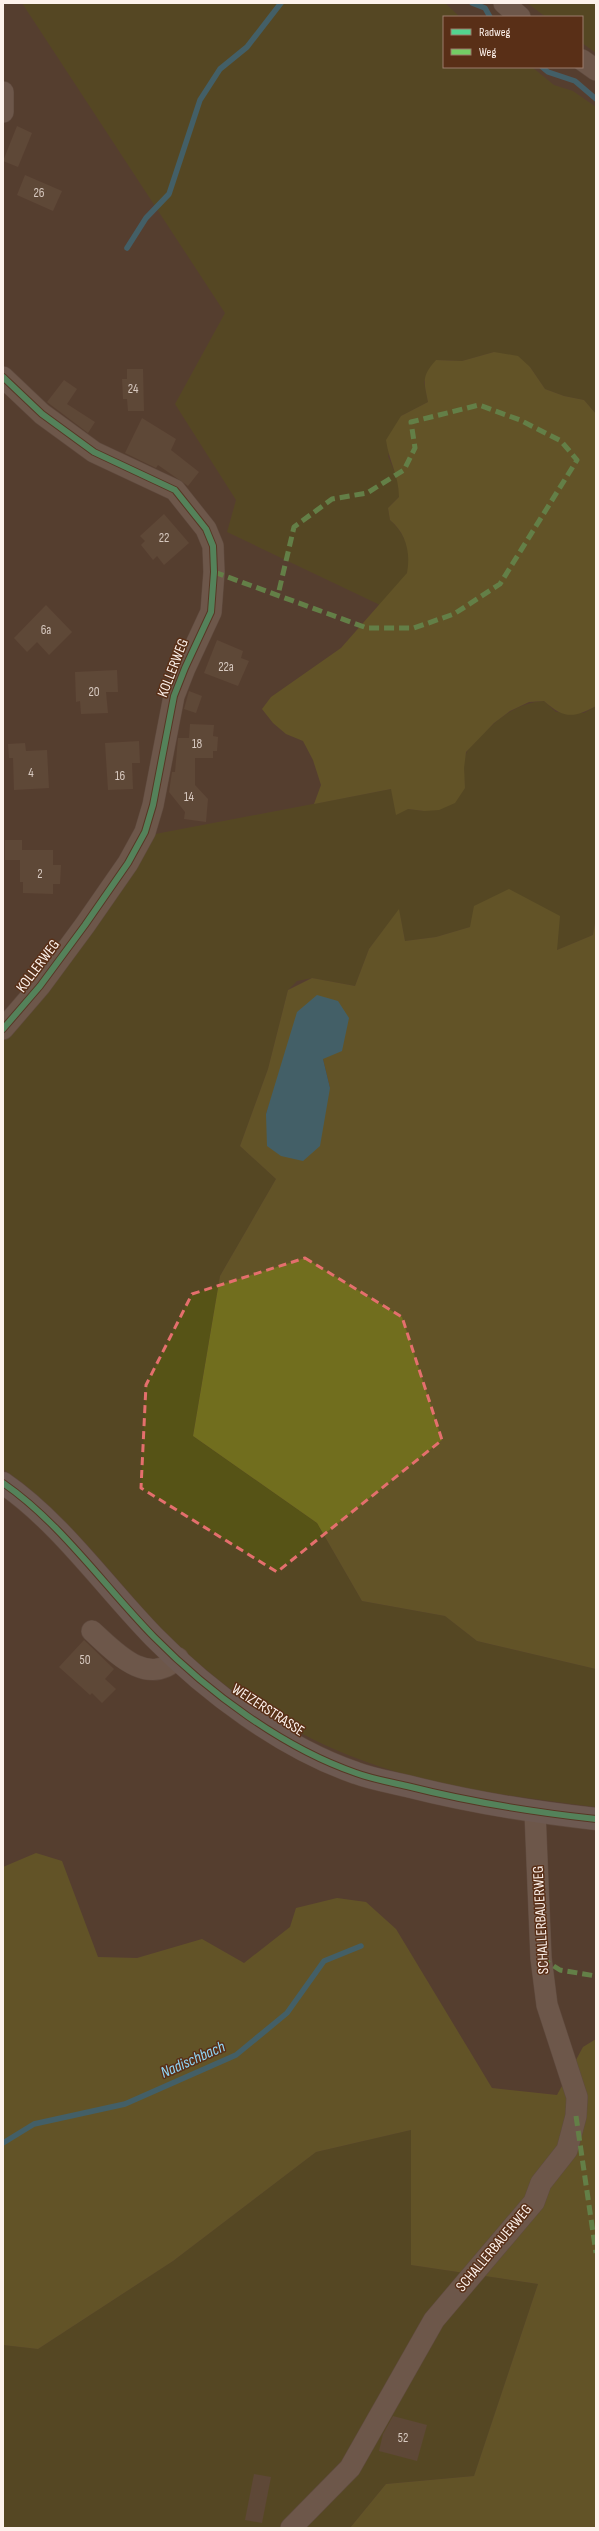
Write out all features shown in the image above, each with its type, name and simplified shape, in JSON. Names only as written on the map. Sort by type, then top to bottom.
[{"type":"main road","name":"WEIZERSTRASSE","points":[[3,1483],[15,1491],[65,1539],[155,1637],[230,1702],[264,1726],[312,1753],[356,1773],[442,1795],[536,1812],[596,1819]]},
{"type":"street","points":[[504,3],[519,16]]},
{"type":"street","points":[[583,61],[596,70]]},
{"type":"street","points":[[3,92],[3,112]]},
{"type":"street","name":"KOLLERWEG","points":[[3,377],[42,414],[94,452],[175,490],[206,529],[213,546],[214,572],[211,612],[185,668],[174,696],[154,805],[145,832],[128,862],[58,962],[28,1002],[3,1029]]},
{"type":"street","points":[[92,1631],[134,1666],[160,1669],[169,1666],[178,1658]]},
{"type":"street","name":"SCHALLERBAUERWEG","points":[[291,2528],[350,2468],[434,2320],[534,2202],[541,2183],[568,2150],[576,2116],[577,2097],[547,2005],[540,1958],[536,1812]]},
{"type":"highlighted area","points":[[305,1258],[402,1317],[442,1440],[277,1572],[141,1488],[146,1385],[192,1294]]},
{"type":"shaded area","points":[[22,3],[445,3],[459,16],[443,16],[443,68],[533,68],[554,85],[573,91],[596,107],[596,414],[584,400],[564,396],[545,389],[530,367],[494,352],[462,361],[436,360],[424,382],[428,402],[401,416],[388,456],[399,482],[399,497],[388,508],[390,520],[407,544],[410,559],[407,573],[398,586],[380,605],[227,532],[236,500],[175,404],[225,313]]},
{"type":"shaded area","points":[[527,3],[596,3],[596,53],[583,44],[583,16],[545,16]]},
{"type":"shaded area","points":[[494,352],[518,356],[530,367],[545,389],[564,396],[584,400],[596,414],[596,706],[581,713],[568,715],[557,711],[544,701],[529,702],[510,711],[494,723],[466,752],[464,768],[465,788],[455,803],[439,810],[424,811],[408,809],[396,815],[391,789],[314,804],[321,785],[313,760],[303,741],[286,734],[273,723],[262,709],[271,697],[341,648],[407,573],[408,551],[406,544],[400,531],[390,520],[388,508],[399,497],[399,489],[386,440],[401,416],[428,402],[425,389],[425,380],[428,371],[436,360],[462,361]]},
{"type":"shaded area","points":[[544,701],[556,712],[584,713],[596,706],[596,917],[593,935],[557,950],[470,927],[436,937],[405,941],[399,910],[369,949],[355,986],[312,978],[297,981],[288,990],[268,1069],[240,1146],[276,1179],[220,1276],[193,1436],[317,1523],[362,1601],[445,1616],[477,1641],[596,1669],[596,1807],[480,1791],[434,1782],[390,1770],[348,1755],[308,1737],[233,1691],[197,1662],[163,1630],[68,1524],[26,1486],[3,1469],[3,1037],[150,835],[391,789],[408,809],[424,811],[465,788],[464,766],[466,754],[492,725],[516,709],[534,702]]},
{"type":"shaded area","points":[[509,889],[560,916],[557,950],[593,935],[596,917],[596,1669],[477,1641],[445,1616],[362,1601],[317,1523],[193,1436],[220,1276],[276,1179],[240,1146],[268,1069],[288,990],[312,978],[355,986],[369,949],[399,909],[405,941],[436,937],[470,927],[474,906]],"holes":[[[323,1059],[330,1088],[266,1114],[279,1076]]]},
{"type":"shaded area","points":[[36,1853],[62,1861],[98,1957],[137,1958],[202,1939],[244,1963],[290,1927],[296,1908],[337,1898],[366,1902],[396,1929],[492,2088],[557,2095],[583,2047],[596,2039],[596,2528],[350,2528],[386,2484],[474,2476],[538,2284],[411,2265],[411,2130],[316,2152],[173,2261],[38,2349],[3,2345],[3,1867]]},
{"type":"shaded area","points":[[411,2130],[411,2265],[538,2284],[474,2476],[386,2484],[350,2528],[3,2528],[3,2345],[38,2349],[173,2261],[316,2152]]},
{"type":"water","points":[[317,995],[338,1001],[349,1018],[342,1051],[323,1059],[330,1088],[320,1146],[303,1161],[281,1156],[267,1146],[266,1114],[297,1012]]},
{"type":"building","points":[[17,126],[32,133],[18,167],[3,161]]},
{"type":"building","points":[[25,175],[62,191],[53,211],[17,195]]},
{"type":"building","points":[[127,369],[143,369],[144,411],[128,411],[127,399],[123,399],[122,379],[127,379]]},
{"type":"building","points":[[64,380],[77,389],[67,404],[95,422],[88,433],[47,402]]},
{"type":"building","points":[[142,418],[176,439],[171,450],[199,472],[188,486],[158,465],[156,468],[125,453]]},
{"type":"building","points":[[164,514],[189,543],[164,565],[157,556],[153,560],[141,545],[145,541],[140,536]]},
{"type":"building","points":[[46,605],[72,632],[49,655],[37,642],[27,652],[14,638]]},
{"type":"building","points":[[217,640],[243,651],[241,658],[249,661],[238,686],[204,673]]},
{"type":"building","points":[[117,670],[118,692],[106,692],[108,713],[81,714],[80,701],[76,702],[75,672]]},
{"type":"building","points":[[189,691],[202,696],[196,713],[184,709]]},
{"type":"building","points":[[190,724],[214,725],[213,736],[218,737],[217,751],[213,751],[213,758],[195,758],[195,785],[208,799],[206,822],[184,819],[185,812],[169,792],[172,772],[175,772],[178,738],[189,738]]},
{"type":"building","points":[[139,741],[140,763],[132,763],[133,789],[108,790],[105,743]]},
{"type":"building","points":[[25,743],[26,751],[47,750],[49,788],[14,790],[13,758],[9,758],[8,744]]},
{"type":"building","points":[[5,840],[22,840],[22,850],[53,850],[53,865],[61,865],[60,884],[53,884],[53,894],[23,893],[23,882],[20,882],[20,860],[5,860]]},
{"type":"building","points":[[84,1640],[114,1669],[105,1679],[116,1689],[102,1703],[92,1693],[90,1695],[59,1667]]},
{"type":"building","points":[[393,2416],[427,2425],[417,2461],[379,2451],[383,2434]]},
{"type":"building","points":[[254,2474],[271,2477],[262,2523],[245,2520]]},
{"type":"waterway","points":[[127,248],[146,218],[169,194],[200,100],[220,69],[247,47],[281,3]]},
{"type":"waterway","points":[[472,3],[485,8],[489,16]]},
{"type":"waterway","points":[[543,68],[548,72],[575,81],[596,99]]},
{"type":"waterway","name":"Nadischbach","points":[[3,2143],[34,2124],[125,2104],[236,2055],[287,2013],[324,1961],[361,1946]]},
{"type":"marked path","points":[[214,572],[367,628],[414,628],[454,614],[500,584],[577,460],[561,441],[520,420],[479,405],[411,422],[415,448],[404,470],[367,493],[332,499],[294,527],[278,595]]},
{"type":"marked path","points":[[541,1958],[560,1970],[596,1976]]},
{"type":"marked path","points":[[576,2116],[596,2253]]},
{"type":"cycle path","points":[[3,377],[42,414],[94,452],[175,490],[206,529],[213,546],[214,572],[211,612],[185,668],[174,696],[153,805],[145,832],[128,863],[85,925],[40,986],[3,1029]]},
{"type":"cycle path","points":[[3,1483],[24,1499],[63,1536],[136,1618],[175,1658],[222,1698],[274,1733],[301,1749],[368,1777],[454,1797],[501,1806],[596,1819]]}]
